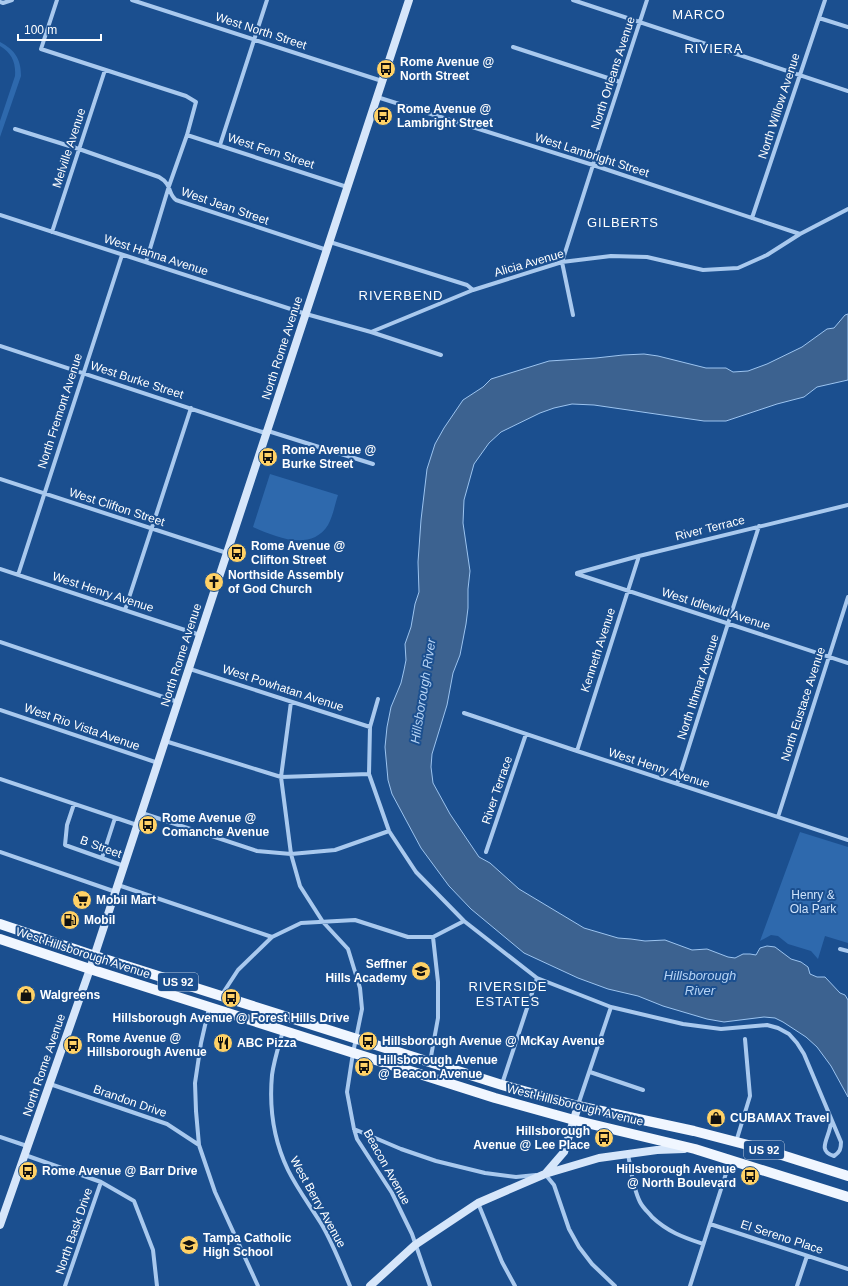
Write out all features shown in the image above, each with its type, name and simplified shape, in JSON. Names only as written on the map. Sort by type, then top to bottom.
[{"type":"main road","name":"West Hillsborough Avenue","points":[[0,924],[95,956],[502,1085],[578,1106],[690,1130],[763,1149],[848,1176]]},
{"type":"main road","name":"West Hillsborough Avenue","points":[[0,939],[90,970],[495,1098],[574,1120],[695,1149],[848,1197]]},
{"type":"main road","points":[[164,993],[187,992],[210,999],[221,996]]},
{"type":"main road","points":[[209,1007],[227,1005],[274,1019],[286,1017]]},
{"type":"street","points":[[0,2],[3,3],[12,0]]},
{"type":"street","points":[[56,0],[41,49],[186,96],[196,102],[187,135],[169,186],[146,262]]},
{"type":"street","name":"West North Street","points":[[132,0],[382,81]]},
{"type":"street","points":[[220,145],[267,0]]},
{"type":"street","name":"North Rome Avenue","points":[[0,1225],[95,956],[409,0]]},
{"type":"street","points":[[573,0],[848,91]]},
{"type":"street","name":"North Orleans Avenue","points":[[573,315],[562,262],[648,0]]},
{"type":"street","name":"North Willow Avenue","points":[[752,218],[825,0]]},
{"type":"street","points":[[819,18],[848,27]]},
{"type":"street","points":[[513,47],[620,82]]},
{"type":"street","name":"Melville Avenue","points":[[52,232],[105,70]]},
{"type":"street","name":"West Lambright Street","points":[[377,97],[800,234]]},
{"type":"street","name":"West Jean Street","points":[[15,129],[159,177],[169,186],[171,197],[176,200],[328,246],[466,285],[473,290]]},
{"type":"street","name":"West Fern Street","points":[[187,135],[348,187]]},
{"type":"street","name":"Alicia Avenue","points":[[371,332],[473,290],[562,262],[611,256],[647,257],[703,270],[726,270],[738,268],[767,255],[800,234],[848,209]]},
{"type":"street","name":"West Hanna Avenue","points":[[0,215],[306,314]]},
{"type":"street","name":"North Fremont Avenue","points":[[18,575],[122,254]]},
{"type":"street","points":[[306,314],[371,332],[441,355]]},
{"type":"street","name":"West Burke Street","points":[[0,346],[262,432],[268,431],[373,464]]},
{"type":"street","points":[[125,610],[191,408]]},
{"type":"street","name":"West Clifton Street","points":[[0,479],[227,554]]},
{"type":"street","name":"River Terrace","points":[[577,574],[639,556],[848,505]]},
{"type":"street","name":"North Ithmar Avenue","points":[[677,784],[759,526]]},
{"type":"street","name":"Kenneth Avenue","points":[[577,751],[639,556]]},
{"type":"street","name":"West Henry Avenue","points":[[0,569],[201,635]]},
{"type":"street","name":"West Idlewild Avenue","points":[[577,574],[848,663]]},
{"type":"street","name":"North Eustace Avenue","points":[[778,817],[848,597]]},
{"type":"street","points":[[0,642],[178,702]]},
{"type":"street","name":"West Powhatan Avenue","points":[[190,669],[370,727]]},
{"type":"street","points":[[378,699],[370,727],[369,774],[389,830],[416,872],[464,921],[537,978],[611,1007],[683,1024],[721,1029],[767,1025],[778,1028],[789,1034],[804,1054],[841,1142],[839,1153],[834,1156],[828,1154],[824,1147],[829,1135],[831,1121]]},
{"type":"street","name":"Beacon Avenue","points":[[291,702],[281,777],[291,854],[300,886],[323,922],[348,949],[360,988],[362,1010],[347,1092],[354,1129],[358,1140],[392,1193],[412,1234],[430,1286]]},
{"type":"street","name":"West Rio Vista Avenue","points":[[0,710],[158,763]]},
{"type":"street","name":"West Henry Avenue","points":[[464,713],[848,840]]},
{"type":"street","name":"River Terrace","points":[[486,852],[526,734]]},
{"type":"street","points":[[165,741],[281,777],[369,774]]},
{"type":"street","points":[[0,779],[138,825]]},
{"type":"street","name":"B Street","points":[[74,804],[67,825],[65,845],[124,866]]},
{"type":"street","points":[[142,813],[257,851],[291,854],[335,850],[389,830]]},
{"type":"street","points":[[102,858],[116,818]]},
{"type":"street","points":[[0,852],[272,937]]},
{"type":"street","points":[[221,996],[238,970],[272,937],[300,923],[355,920],[408,937],[433,937],[464,921]]},
{"type":"street","points":[[430,1062],[438,1018],[438,982],[433,937]]},
{"type":"street","points":[[840,949],[848,951]]},
{"type":"street","points":[[502,1085],[537,978]]},
{"type":"street","points":[[209,1007],[201,1043],[195,1084],[199,1145],[215,1192],[258,1286]]},
{"type":"street","points":[[354,1129],[401,1149],[436,1161],[485,1173],[516,1177],[544,1174],[564,1152],[611,1007]]},
{"type":"street","name":"West Berry Avenue","points":[[283,1031],[272,1075],[272,1110],[276,1136],[289,1172],[329,1238],[350,1286]]},
{"type":"street","points":[[736,1142],[750,1096],[745,1039]]},
{"type":"street","points":[[590,1072],[643,1090]]},
{"type":"street","name":"Brandon Drive","points":[[50,1084],[167,1124],[199,1145]]},
{"type":"street","points":[[0,1137],[28,1146]]},
{"type":"street","points":[[370,1286],[415,1245],[478,1203],[544,1174],[599,1158],[628,1153],[657,1150],[695,1149]]},
{"type":"street","points":[[628,1153],[633,1178],[640,1202],[643,1207],[660,1224],[674,1233],[703,1244]]},
{"type":"street","points":[[25,1155],[101,1182],[134,1200],[153,1250],[157,1286]]},
{"type":"street","points":[[690,1286],[730,1159]]},
{"type":"street","points":[[544,1174],[554,1185],[569,1229],[579,1247],[592,1264],[615,1286]]},
{"type":"street","name":"North Bask Drive","points":[[65,1286],[101,1182]]},
{"type":"street","points":[[478,1203],[502,1262],[515,1286]]},
{"type":"street","name":"El Sereno Place","points":[[710,1224],[848,1269]]},
{"type":"street","points":[[797,1286],[807,1256]]},
{"type":"green space","points":[[0,42],[10,48],[16,56],[20,65],[21,76],[0,137],[0,121],[15,76],[15,71],[14,63],[10,55],[0,46]]},
{"type":"green space","points":[[270,474],[338,495],[330,521],[321,533],[312,538],[293,540],[272,535],[253,527]]},
{"type":"green space","name":"Henry & Ola Park","points":[[800,832],[848,847],[848,943],[825,936],[818,959],[811,951],[788,944],[778,936],[771,935],[760,941]]},
{"type":"water","name":"Hillsborough River","points":[[848,314],[848,380],[817,387],[804,397],[777,404],[726,421],[704,421],[594,405],[572,404],[540,413],[501,432],[489,443],[474,464],[464,500],[463,523],[470,571],[468,608],[460,655],[453,673],[447,705],[432,754],[431,767],[433,783],[450,814],[479,857],[490,863],[519,889],[584,928],[618,938],[645,941],[665,940],[692,950],[707,949],[735,958],[743,954],[756,955],[760,948],[767,946],[775,947],[791,959],[801,962],[808,967],[810,974],[817,977],[825,977],[840,993],[845,995],[848,1000],[848,1097],[831,1066],[817,1047],[806,1037],[775,1018],[764,1017],[724,1022],[707,1019],[663,1006],[638,996],[608,989],[578,978],[524,953],[471,909],[449,886],[421,848],[392,794],[388,780],[385,747],[391,707],[401,683],[406,660],[405,644],[411,627],[415,604],[419,592],[418,562],[427,469],[435,444],[463,400],[483,387],[491,379],[549,361],[644,354],[706,368],[726,368],[733,372],[748,371],[767,364],[802,347],[827,329],[834,328],[845,315]]},
{"type":"place","name":"Rome Avenue @ North Street","points":[[386,69]]},
{"type":"place","name":"Rome Avenue @ Lambright Street","points":[[383,116]]},
{"type":"place","name":"Rome Avenue @ Burke Street","points":[[268,457]]},
{"type":"place","name":"Rome Avenue @ Clifton Street","points":[[237,553]]},
{"type":"place","name":"Northside Assembly of God Church","points":[[214,582]]},
{"type":"place","name":"Rome Avenue @ Comanche Avenue","points":[[148,825]]},
{"type":"place","name":"Mobil Mart","points":[[82,900]]},
{"type":"place","name":"Mobil","points":[[70,920]]},
{"type":"place","name":"Seffner Hills Academy","points":[[421,971]]},
{"type":"place","name":"Walgreens","points":[[26,995]]},
{"type":"place","name":"Hillsborough Avenue @ Forest Hills Drive","points":[[231,998]]},
{"type":"place","name":"Hillsborough Avenue @ McKay Avenue","points":[[368,1041]]},
{"type":"place","name":"ABC Pizza","points":[[223,1043]]},
{"type":"place","name":"Rome Avenue @ Hillsborough Avenue","points":[[73,1045]]},
{"type":"place","name":"Hillsborough Avenue @ Beacon Avenue","points":[[364,1067]]},
{"type":"place","name":"CUBAMAX Travel","points":[[716,1118]]},
{"type":"place","name":"Hillsborough Avenue @ Lee Place","points":[[604,1138]]},
{"type":"place","name":"Rome Avenue @ Barr Drive","points":[[28,1171]]},
{"type":"place","name":"Hillsborough Avenue @ North Boulevard","points":[[750,1176]]},
{"type":"place","name":"Tampa Catholic High School","points":[[189,1245]]},
{"type":"district","name":"MARCO","points":[[699,14]]},
{"type":"district","name":"RIVIERA","points":[[714,48]]},
{"type":"district","name":"GILBERTS","points":[[623,222]]},
{"type":"district","name":"RIVERBEND","points":[[401,295]]},
{"type":"district","name":"RIVERSIDE ESTATES","points":[[508,994]]}]
